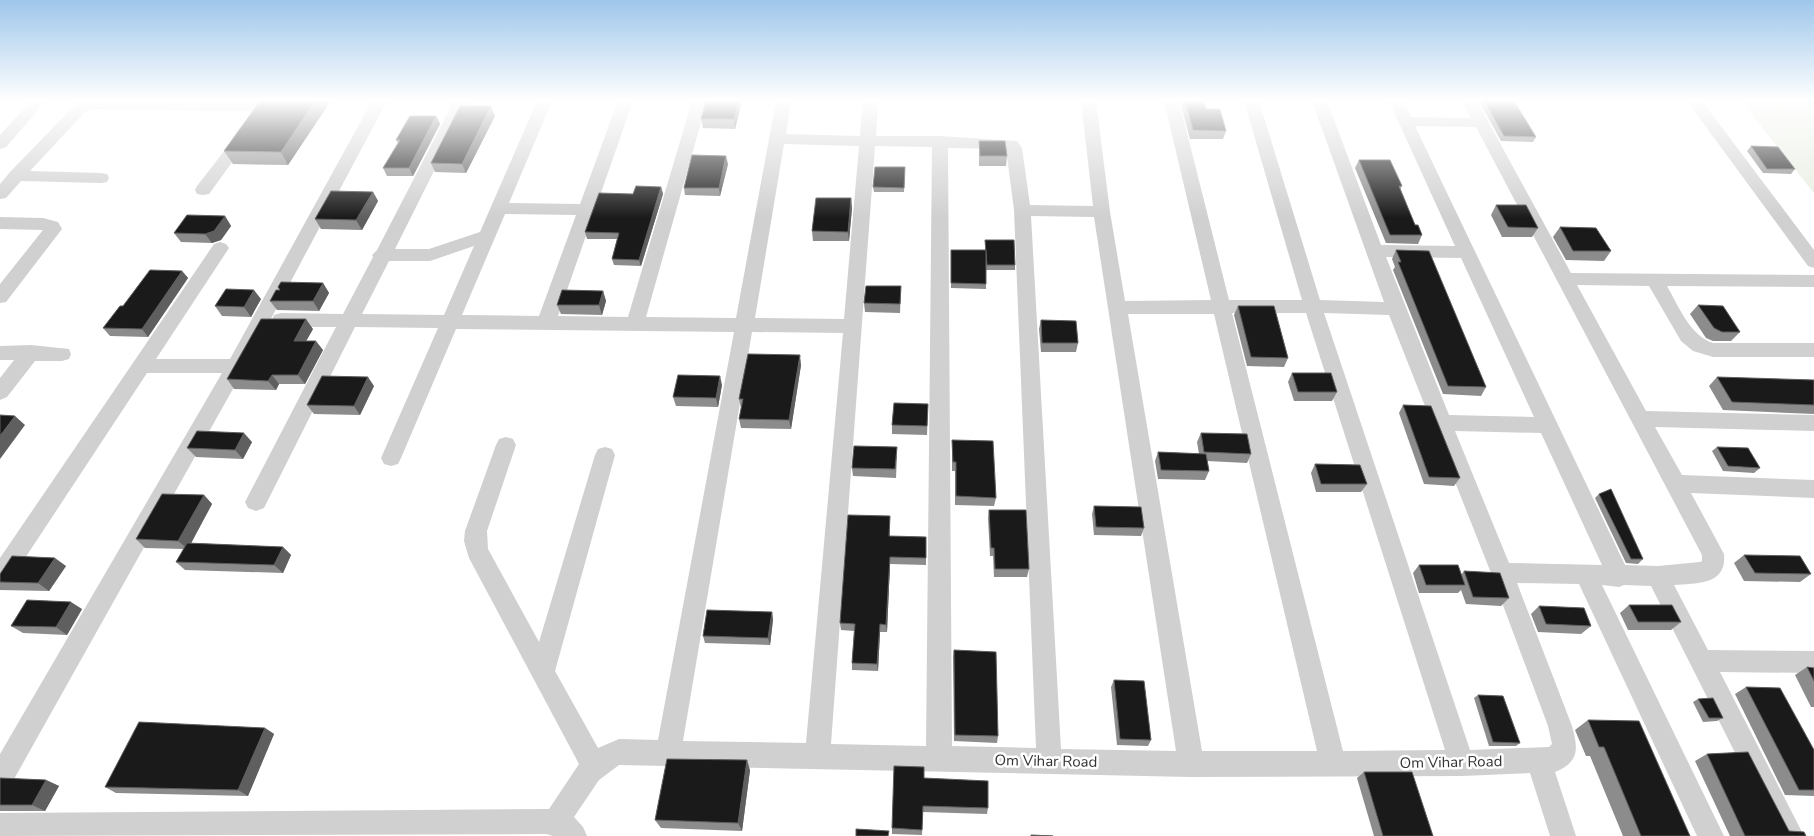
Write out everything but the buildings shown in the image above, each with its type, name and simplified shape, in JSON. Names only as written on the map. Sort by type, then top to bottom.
[{"type":"street","points":[[0,194],[49,140]]},
{"type":"street","points":[[203,190],[240,140]]},
{"type":"street","points":[[0,779],[236,366],[359,140]]},
{"type":"street","points":[[256,502],[441,140]]},
{"type":"street","points":[[391,458],[529,140]]},
{"type":"street","points":[[546,323],[612,140]]},
{"type":"street","points":[[635,324],[689,140]]},
{"type":"street","points":[[668,752],[778,140]]},
{"type":"street","points":[[816,757],[867,140]]},
{"type":"street","points":[[868,140],[1011,144],[1014,148],[1022,210],[1049,761]]},
{"type":"street","points":[[1093,140],[1102,212],[1119,308],[1191,764]]},
{"type":"street","points":[[1179,140],[1332,763]]},
{"type":"street","points":[[1263,140],[1313,306],[1462,763]]},
{"type":"street","points":[[1333,140],[1396,309],[1502,573],[1658,576],[1704,572],[1714,565],[1713,554],[1490,140]]},
{"type":"street","points":[[1415,140],[1619,576]]},
{"type":"street","points":[[1723,140],[1814,262]]},
{"type":"street","points":[[939,759],[940,141]]},
{"type":"street","points":[[16,176],[102,178]]},
{"type":"street","points":[[500,208],[586,210]]},
{"type":"street","points":[[1022,210],[1102,212]]},
{"type":"street","points":[[0,223],[44,224],[52,226],[53,229],[0,297]]},
{"type":"street","points":[[381,255],[430,255],[488,235]]},
{"type":"street","points":[[0,577],[220,248]]},
{"type":"street","points":[[1374,251],[1467,252]]},
{"type":"street","points":[[1564,279],[1814,281]]},
{"type":"street","points":[[1654,280],[1688,336],[1700,346],[1713,350],[1814,350]]},
{"type":"street","points":[[1119,308],[1313,306],[1396,309]]},
{"type":"street","points":[[261,319],[853,326]]},
{"type":"street","points":[[0,392],[31,352]]},
{"type":"street","points":[[0,353],[62,354]]},
{"type":"street","points":[[141,366],[236,366]]},
{"type":"street","points":[[1641,419],[1814,424]]},
{"type":"street","points":[[1441,423],[1548,424]]},
{"type":"street","points":[[506,445],[479,521],[475,541],[477,550],[594,766]]},
{"type":"street","points":[[543,672],[605,455]]},
{"type":"street","points":[[1676,484],[1814,489]]},
{"type":"street","name":"Om Vihar Road","points":[[0,826],[319,831],[537,821],[565,829],[594,766],[610,755],[619,752],[1191,764],[1462,763],[1555,759],[1565,748],[1560,726],[1502,573]]},
{"type":"street","points":[[1586,575],[1711,836]]},
{"type":"street","points":[[1658,576],[1791,836]]},
{"type":"street","points":[[1701,660],[1814,662]]},
{"type":"street","points":[[1538,760],[1561,825],[1563,836]]},
{"type":"shaded area","points":[[1772,140],[1814,140],[1814,193]]}]
